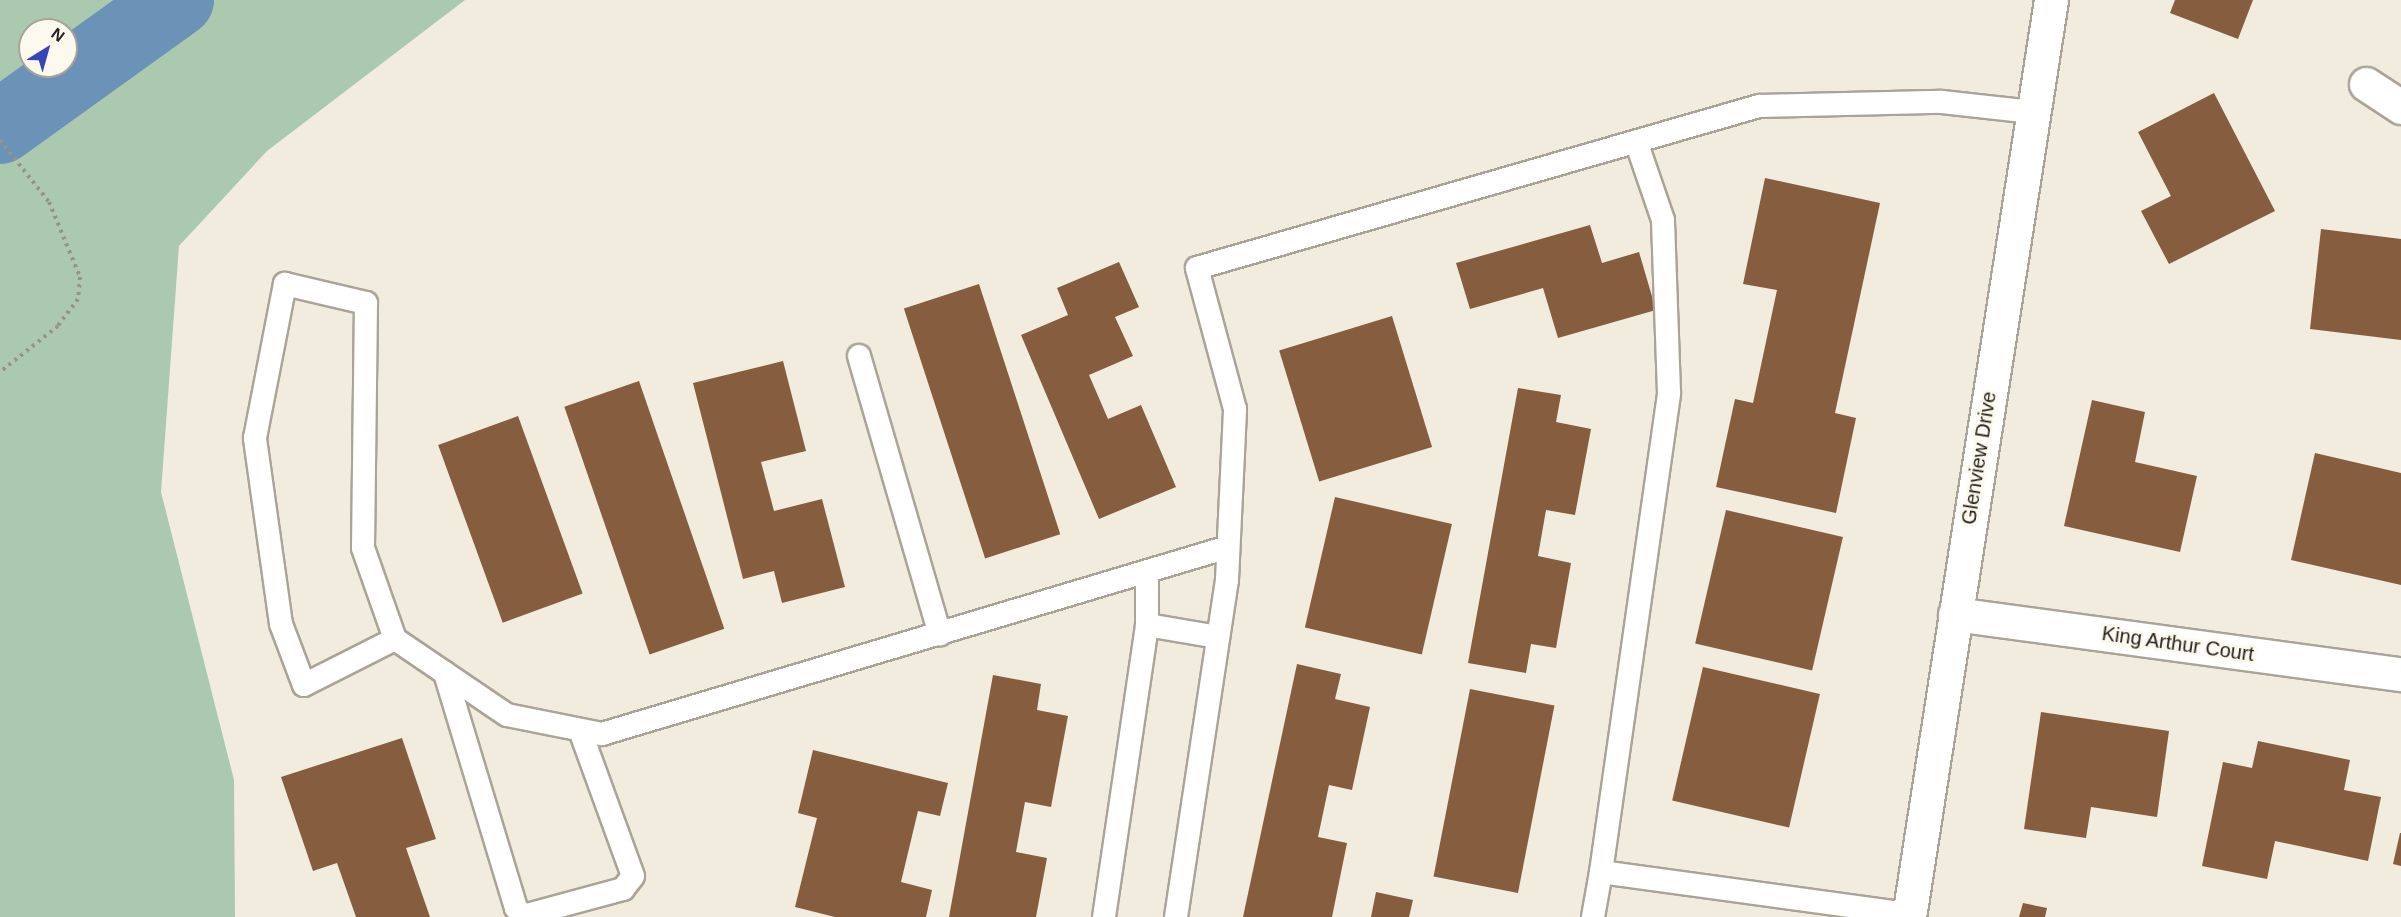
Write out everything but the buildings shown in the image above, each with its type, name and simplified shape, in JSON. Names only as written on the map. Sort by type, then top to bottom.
[{"type":"main road","name":"Glenview Drive","points":[[1909,915],[2051,0]]},
{"type":"main road","points":[[2366,84],[2401,107]]},
{"type":"main road","name":"King Arthur Court","points":[[1955,614],[2401,674]]},
{"type":"lane","points":[[1176,917],[1218,637],[1228,547],[1235,409],[1197,268],[1759,106],[1942,102],[2032,112]]},
{"type":"lane","points":[[1593,917],[1669,393],[1663,220],[1636,141]]},
{"type":"lane","points":[[395,639],[304,685],[280,624],[255,438],[285,284],[366,303],[363,548],[395,639],[507,715],[602,734],[1228,547]]},
{"type":"lane","points":[[859,356],[940,634]]},
{"type":"lane","points":[[1104,917],[1147,625],[1147,572]]},
{"type":"lane","points":[[1147,625],[1218,637]]},
{"type":"lane","points":[[445,673],[516,908],[524,916],[623,889],[633,876],[580,730]]},
{"type":"lane","points":[[1601,872],[1909,915]]},
{"type":"path","points":[[0,140],[49,202],[80,277],[78,299],[58,326],[0,372]]},
{"type":"green space","points":[[0,0],[465,0],[267,151],[179,246],[161,492],[234,780],[235,917],[0,917]]},
{"type":"waterway","points":[[0,127],[177,0]]}]
